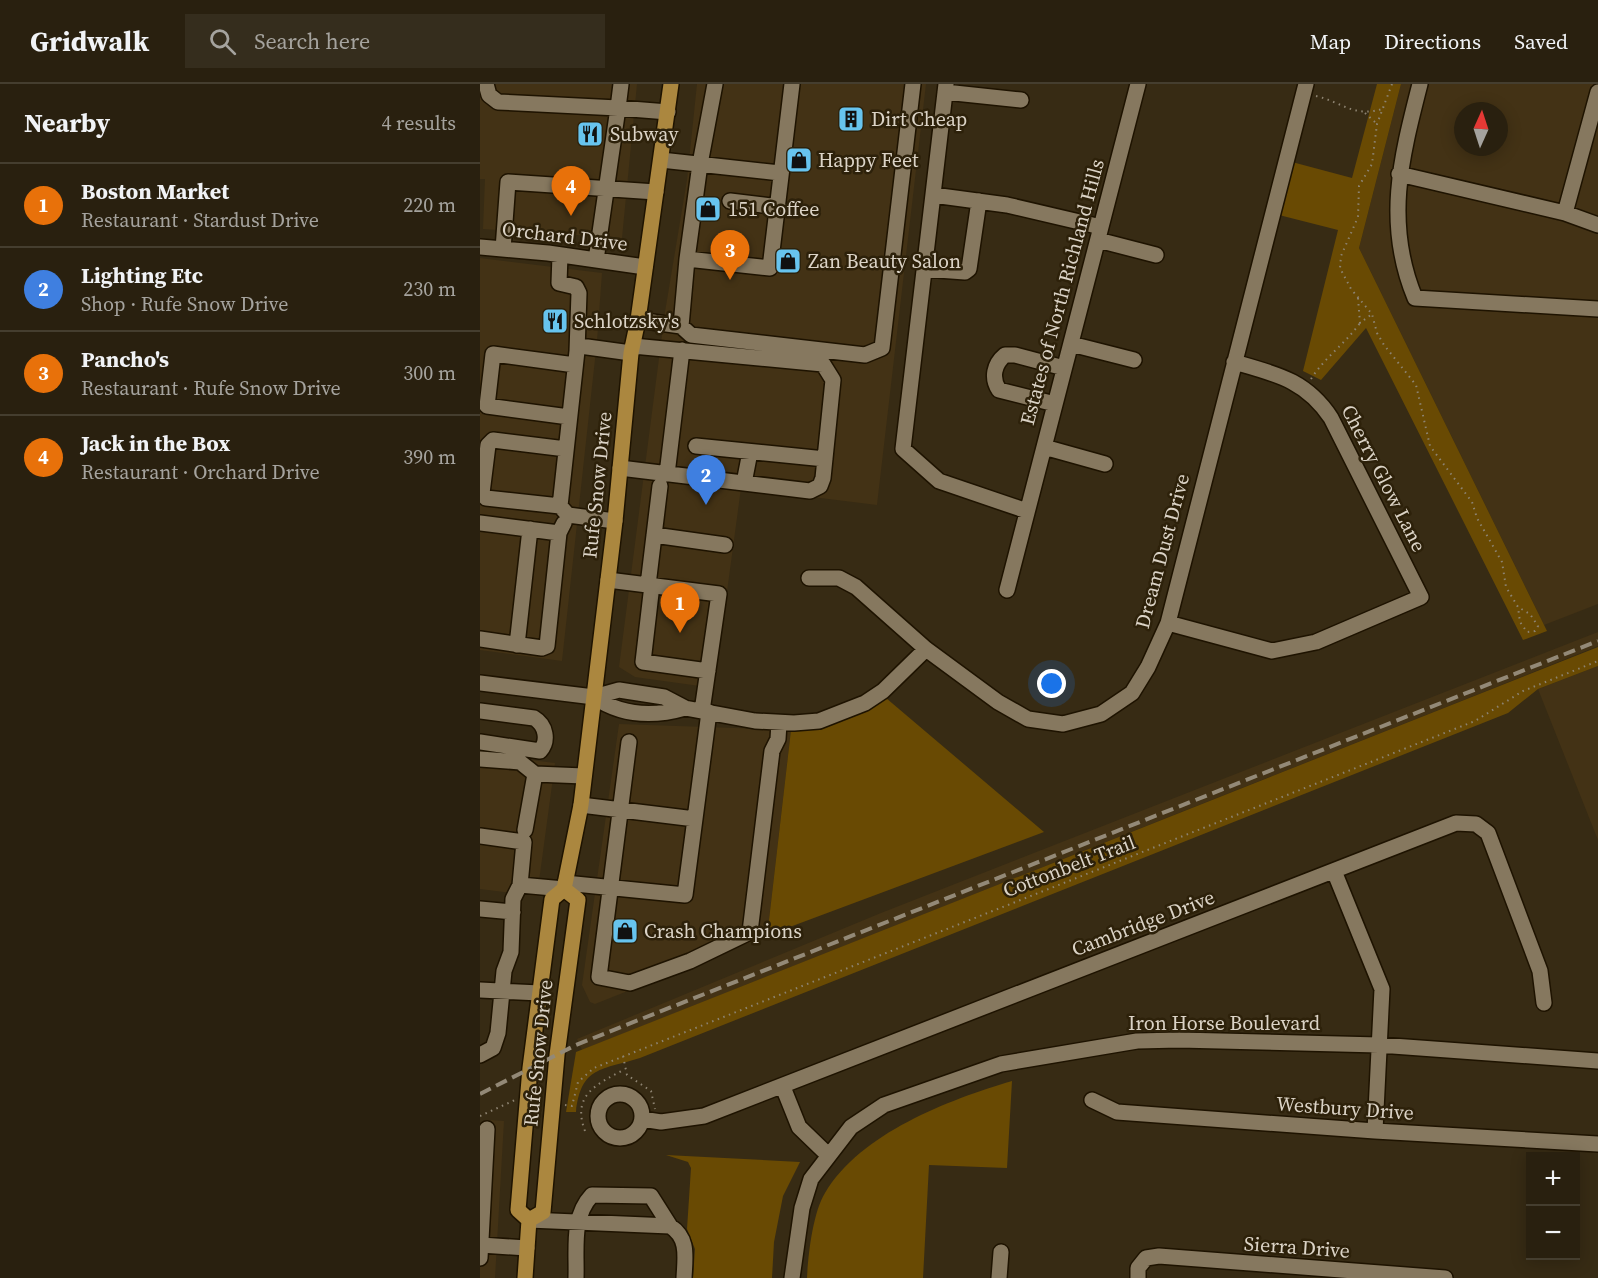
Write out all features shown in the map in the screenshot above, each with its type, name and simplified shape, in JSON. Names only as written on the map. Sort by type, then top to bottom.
[{"type":"main road","name":"Rufe Snow Drive","points":[[529,1220],[518,1210],[525,1113],[540,993],[552,899],[565,886],[581,805],[615,520],[632,349],[671,84]]},
{"type":"main road","name":"Rufe Snow Drive","points":[[529,1220],[543,1212],[557,1055],[578,900],[565,886]]},
{"type":"main road","name":"Rufe Snow Drive","points":[[525,1278],[529,1220]]},
{"type":"street","points":[[486,84],[489,95],[498,102],[668,112]]},
{"type":"street","points":[[596,260],[621,84]]},
{"type":"street","points":[[681,326],[687,259],[700,164],[715,84]]},
{"type":"street","points":[[687,259],[770,268],[792,84]]},
{"type":"street","points":[[638,320],[681,326],[692,335],[865,355],[882,348],[913,84]]},
{"type":"street","name":"Estates of North Richland Hills","points":[[1007,590],[1138,84]]},
{"type":"street","points":[[1420,84],[1397,191],[1399,234],[1407,278],[1415,298],[1598,309]]},
{"type":"street","points":[[1021,100],[945,88],[903,449],[939,481],[1027,512]]},
{"type":"street","name":"Dream Dust Drive","points":[[808,578],[839,578],[856,587],[926,649],[998,702],[1028,718],[1063,724],[1101,714],[1132,693],[1148,667],[1168,623],[1305,89]]},
{"type":"street","points":[[1565,213],[1598,92]]},
{"type":"street","points":[[661,160],[780,173]]},
{"type":"street","points":[[1399,174],[1565,213],[1598,225]]},
{"type":"street","points":[[503,249],[508,182],[656,192]]},
{"type":"street","points":[[933,195],[1051,214],[1156,255]]},
{"type":"street","points":[[730,201],[779,207]]},
{"type":"street","points":[[924,269],[965,272],[969,268],[979,201]]},
{"type":"street","name":"Orchard Drive","points":[[480,247],[645,267]]},
{"type":"street","points":[[480,639],[542,648],[547,646],[559,533],[564,511],[566,449],[576,358],[579,293],[576,286],[559,283],[560,255]]},
{"type":"street","points":[[1071,344],[1134,360]]},
{"type":"street","points":[[576,358],[580,346],[682,350],[824,364],[833,380],[820,486],[810,491],[744,483],[663,480],[620,468]]},
{"type":"street","points":[[682,350],[654,536],[643,662],[708,671]]},
{"type":"street","points":[[569,417],[487,406],[493,354],[576,358]]},
{"type":"street","points":[[1055,404],[999,390],[995,384],[994,373],[997,362],[1005,355],[1015,355],[1064,368]]},
{"type":"street","name":"Cherry Glow Lane","points":[[1168,623],[1272,651],[1316,642],[1421,597],[1331,418],[1320,401],[1306,388],[1292,381],[1234,362]]},
{"type":"street","points":[[566,449],[493,440],[488,445],[482,493],[486,498],[615,520]]},
{"type":"street","points":[[696,446],[825,459]]},
{"type":"street","points":[[1044,447],[1105,464]]},
{"type":"street","points":[[744,483],[750,452]]},
{"type":"street","points":[[480,523],[559,533]]},
{"type":"street","points":[[517,645],[530,529]]},
{"type":"street","points":[[654,536],[725,545]]},
{"type":"street","points":[[520,885],[611,887],[685,894],[695,819],[708,671],[719,594],[608,580]]},
{"type":"street","points":[[480,683],[594,697],[619,690],[664,697],[685,708],[706,712],[779,723],[819,721],[865,703],[883,692],[926,649]]},
{"type":"street","points":[[480,711],[534,718],[539,720],[545,733],[544,746],[540,751],[480,742]]},
{"type":"street","points":[[629,742],[599,977],[630,983],[690,961],[750,932],[772,751],[778,740],[779,723]]},
{"type":"street","points":[[480,759],[520,762],[535,774],[585,776]]},
{"type":"street","points":[[525,830],[535,774]]},
{"type":"street","points":[[581,805],[695,819]]},
{"type":"street","name":"Cambridge Drive","points":[[642,1119],[661,1122],[704,1116],[1456,823],[1476,824],[1488,833],[1540,971],[1544,1003]]},
{"type":"street","points":[[480,836],[524,842],[520,885],[513,899],[511,952],[504,971],[498,1033],[493,1048],[480,1055]]},
{"type":"street","points":[[1334,871],[1382,989],[1375,1131]]},
{"type":"street","points":[[480,909],[513,912]]},
{"type":"street","points":[[480,990],[540,993]]},
{"type":"street","name":"Iron Horse Boulevard","points":[[792,1278],[802,1208],[811,1179],[851,1127],[884,1106],[1001,1064],[1048,1054],[1137,1041],[1179,1040],[1379,1045],[1598,1061]]},
{"type":"street","points":[[783,1087],[799,1126],[828,1155]]},
{"type":"street","name":"Westbury Drive","points":[[1092,1100],[1117,1112],[1375,1131],[1598,1144]]},
{"type":"street","points":[[480,1258],[484,1123]]},
{"type":"street","points":[[576,1278],[577,1221],[583,1204],[592,1195],[651,1196],[670,1226],[678,1231],[685,1243],[684,1278]]},
{"type":"street","points":[[529,1220],[670,1226]]},
{"type":"street","points":[[481,1245],[527,1248]]},
{"type":"street","points":[[999,1278],[1001,1252]]},
{"type":"street","name":"Sierra Drive","points":[[1138,1278],[1138,1268],[1146,1258],[1160,1256],[1280,1273],[1445,1278]]},
{"type":"path","points":[[1392,84],[1385,108],[1377,124],[1372,164],[1359,186],[1359,208],[1355,228],[1339,263],[1344,277],[1372,314],[1377,333],[1416,385],[1430,447],[1472,502],[1482,527],[1502,562],[1506,587],[1518,607],[1524,631],[1530,633],[1535,631],[1538,626],[1536,620],[1518,607]]},
{"type":"path","points":[[1305,89],[1345,109],[1374,112],[1385,108]]},
{"type":"path","points":[[1363,111],[1377,124]]},
{"type":"path","points":[[1357,295],[1360,323]]},
{"type":"path","points":[[1311,379],[1323,360],[1341,346],[1360,323],[1372,314]]},
{"type":"path","name":"Cottonbelt Trail","points":[[565,1105],[572,1106],[578,1082],[594,1068],[1474,722],[1523,692],[1598,661]]},
{"type":"path","points":[[623,1056],[627,1075],[651,1091],[655,1109]]},
{"type":"path","points":[[585,1131],[581,1112],[588,1094],[597,1084],[625,1069]]},
{"type":"path","points":[[484,1123],[517,1099]]},
{"type":"shaded area","points":[[480,84],[637,84],[622,238],[483,229],[485,179],[480,179]]},
{"type":"shaded area","points":[[697,84],[926,84],[877,505],[741,488],[714,688],[635,677],[619,667],[665,312],[687,180]]},
{"type":"shaded area","points":[[1377,84],[1401,84],[1359,248],[1547,631],[1523,640],[1366,328],[1321,380],[1303,371],[1338,230],[1279,215],[1292,162],[1352,178]]},
{"type":"shaded area","points":[[1401,84],[1598,84],[1598,604],[1544,625],[1359,248]]},
{"type":"shaded area","points":[[480,258],[602,273],[597,341],[562,661],[480,650]]},
{"type":"shaded area","points":[[1598,632],[1598,646],[1441,709],[582,1050],[577,1039],[881,913]]},
{"type":"shaded area","points":[[1598,647],[1598,666],[1538,689],[1508,713],[640,1058],[604,1068],[588,1078],[579,1097],[576,1112],[566,1112],[576,1052]]},
{"type":"shaded area","points":[[1598,666],[1598,840],[1538,689]]},
{"type":"shaded area","points":[[886,698],[1044,832],[771,934],[769,920],[791,730],[841,721]]},
{"type":"shaded area","points":[[619,724],[791,730],[769,920],[771,934],[595,1004],[590,1002],[582,985]]},
{"type":"shaded area","points":[[480,754],[555,763],[537,896],[480,889]]},
{"type":"shaded area","points":[[1012,1081],[1007,1168],[929,1165],[923,1278],[807,1278],[814,1222],[821,1201],[841,1172],[860,1153],[883,1136],[934,1109]]},
{"type":"shaded area","points":[[491,1120],[504,1121],[495,1278],[480,1278],[480,1123]]},
{"type":"shaded area","points":[[666,1155],[800,1162],[783,1196],[774,1242],[772,1278],[693,1278],[695,1249],[687,1229],[691,1168],[688,1162]]},
{"type":"railway","points":[[480,1094],[576,1045],[1598,641]]},
{"type":"place","name":"Dirt Cheap","points":[[851,119]]},
{"type":"place","name":"Subway","points":[[590,134]]},
{"type":"place","name":"Happy Feet","points":[[799,160]]},
{"type":"place","name":"151 Coffee","points":[[708,209]]},
{"type":"place","name":"Jack in the Box","points":[[571,216]]},
{"type":"place","name":"Zan Beauty Salon","points":[[788,261]]},
{"type":"place","name":"Pancho's","points":[[730,280]]},
{"type":"place","name":"Schlotzsky's","points":[[555,321]]},
{"type":"place","name":"Lighting Etc","points":[[706,505]]},
{"type":"place","name":"Boston Market","points":[[680,633]]},
{"type":"place","name":"Crash Champions","points":[[625,931]]}]
